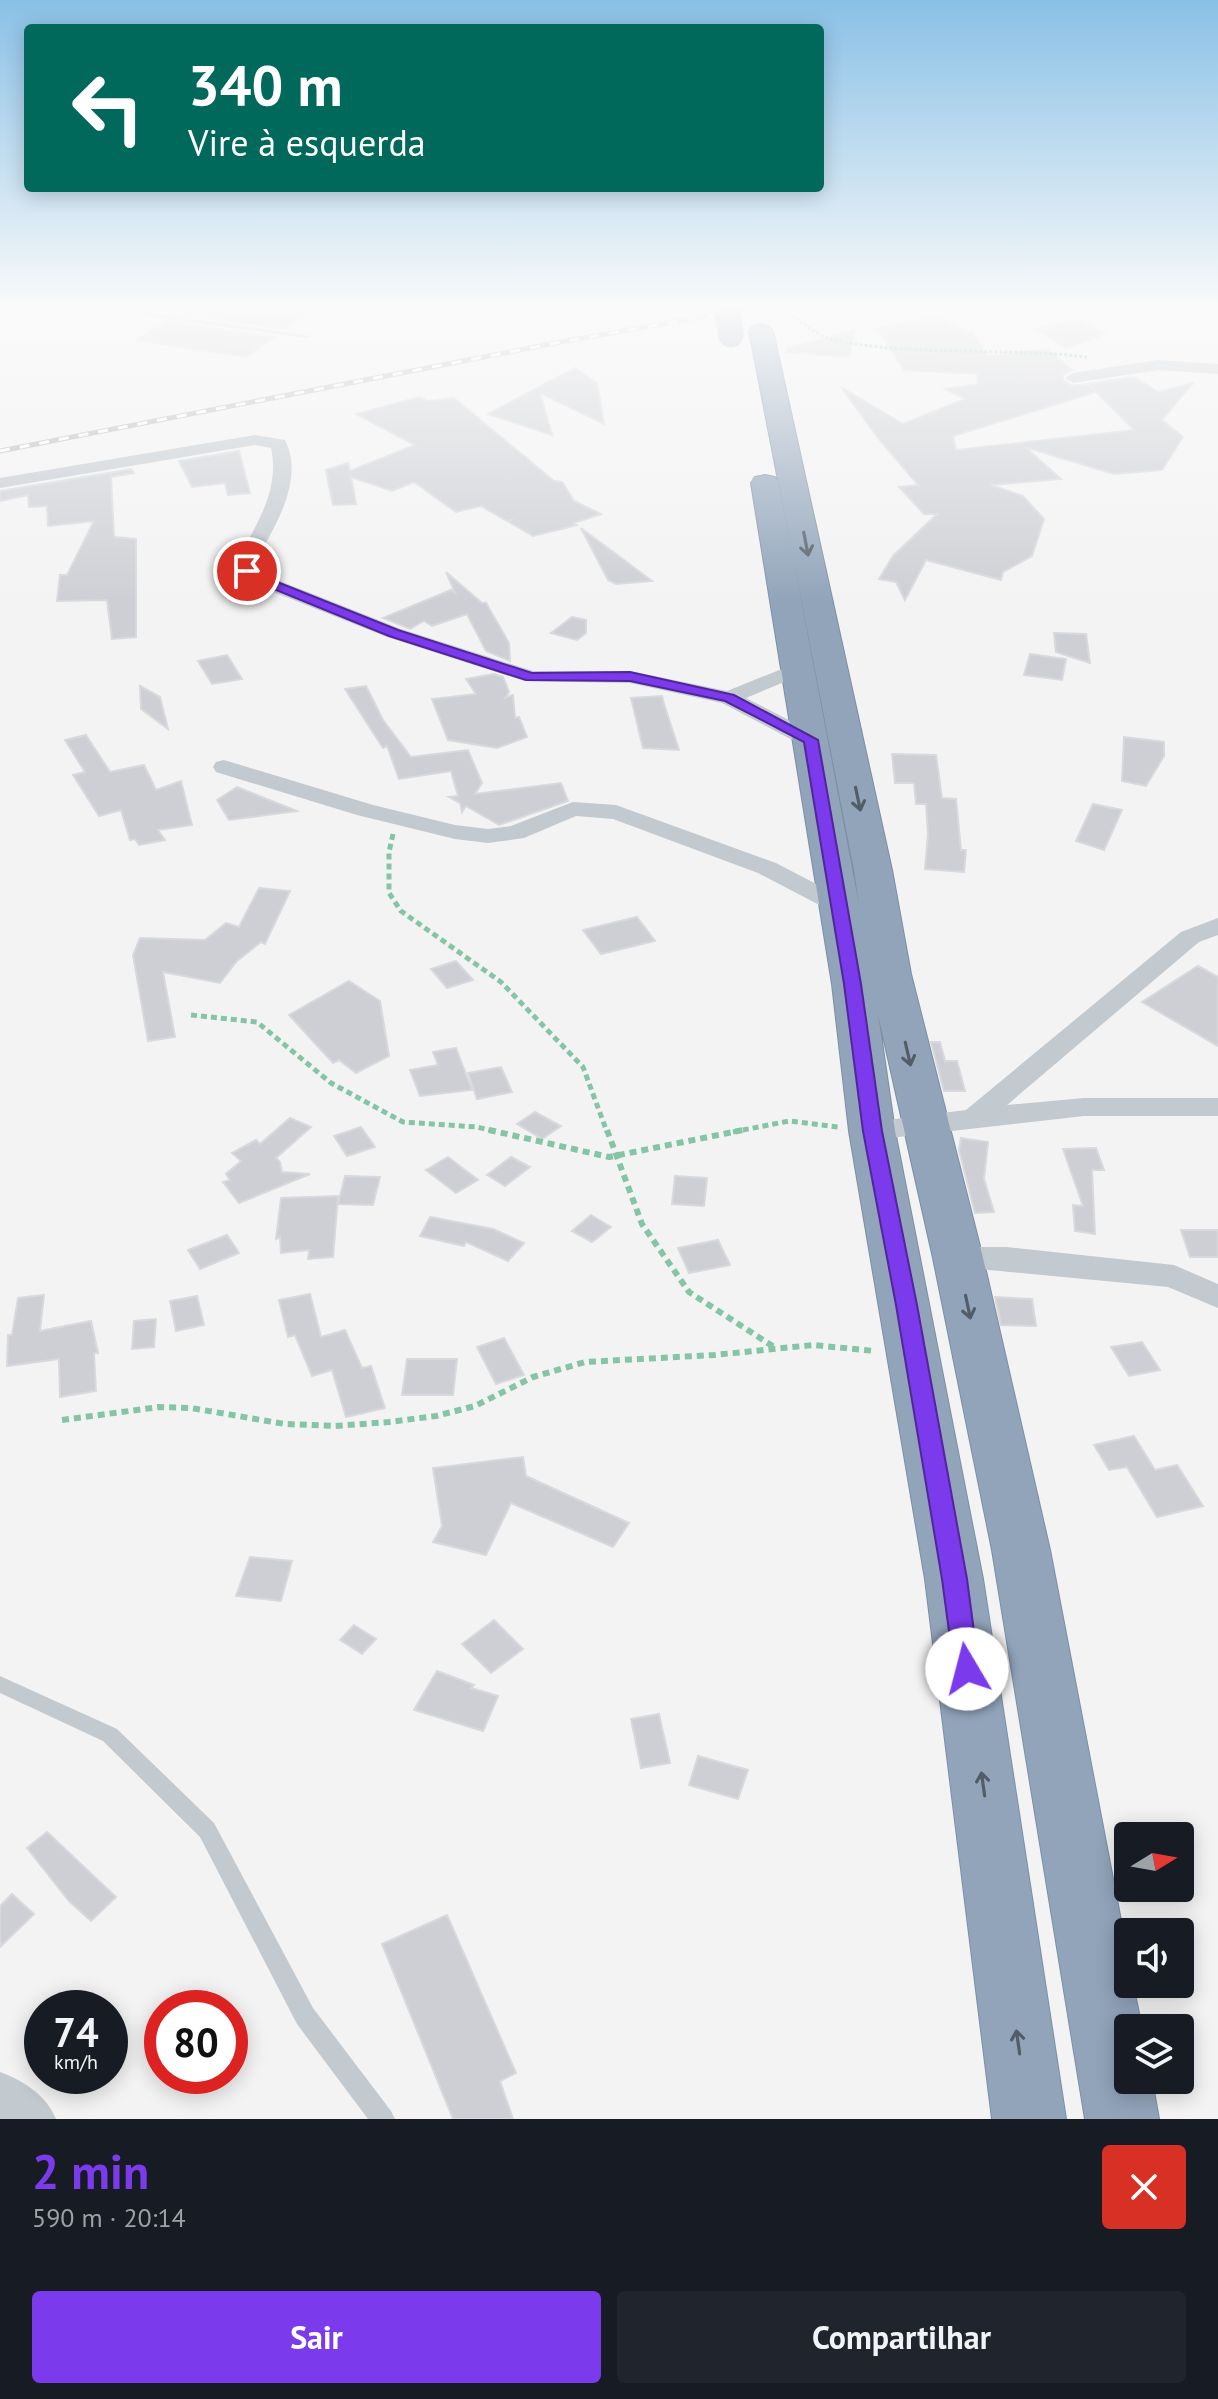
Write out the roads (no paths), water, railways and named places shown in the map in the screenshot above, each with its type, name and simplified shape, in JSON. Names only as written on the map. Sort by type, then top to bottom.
[{"type":"highway","points":[[756,404],[763,467],[796,670],[836,904],[853,984],[872,1131],[954,1579],[1029,2119]]},
{"type":"highway","points":[[766,404],[873,870],[890,974],[958,1258],[1021,1550],[1122,2119]]},
{"type":"street","points":[[0,483],[255,440],[279,444],[284,458],[280,490],[247,560],[247,571],[258,579],[394,633],[531,677],[630,677],[729,698],[810,740]]},
{"type":"street","points":[[729,698],[796,670]]},
{"type":"street","points":[[224,767],[397,818],[455,832],[488,836],[516,833],[573,809],[616,812],[767,868],[836,904]]},
{"type":"street","points":[[974,1118],[1190,937],[1218,926]]},
{"type":"street","points":[[872,1131],[1084,1107],[1218,1107]]},
{"type":"street","points":[[958,1258],[1006,1258],[1174,1276],[1218,1297]]},
{"type":"street","points":[[0,2095],[32,2119]]},
{"type":"lane","points":[[0,1684],[110,1735],[207,1830],[305,2016],[383,2119]]},
{"type":"railway","points":[[0,451],[242,404]]}]
